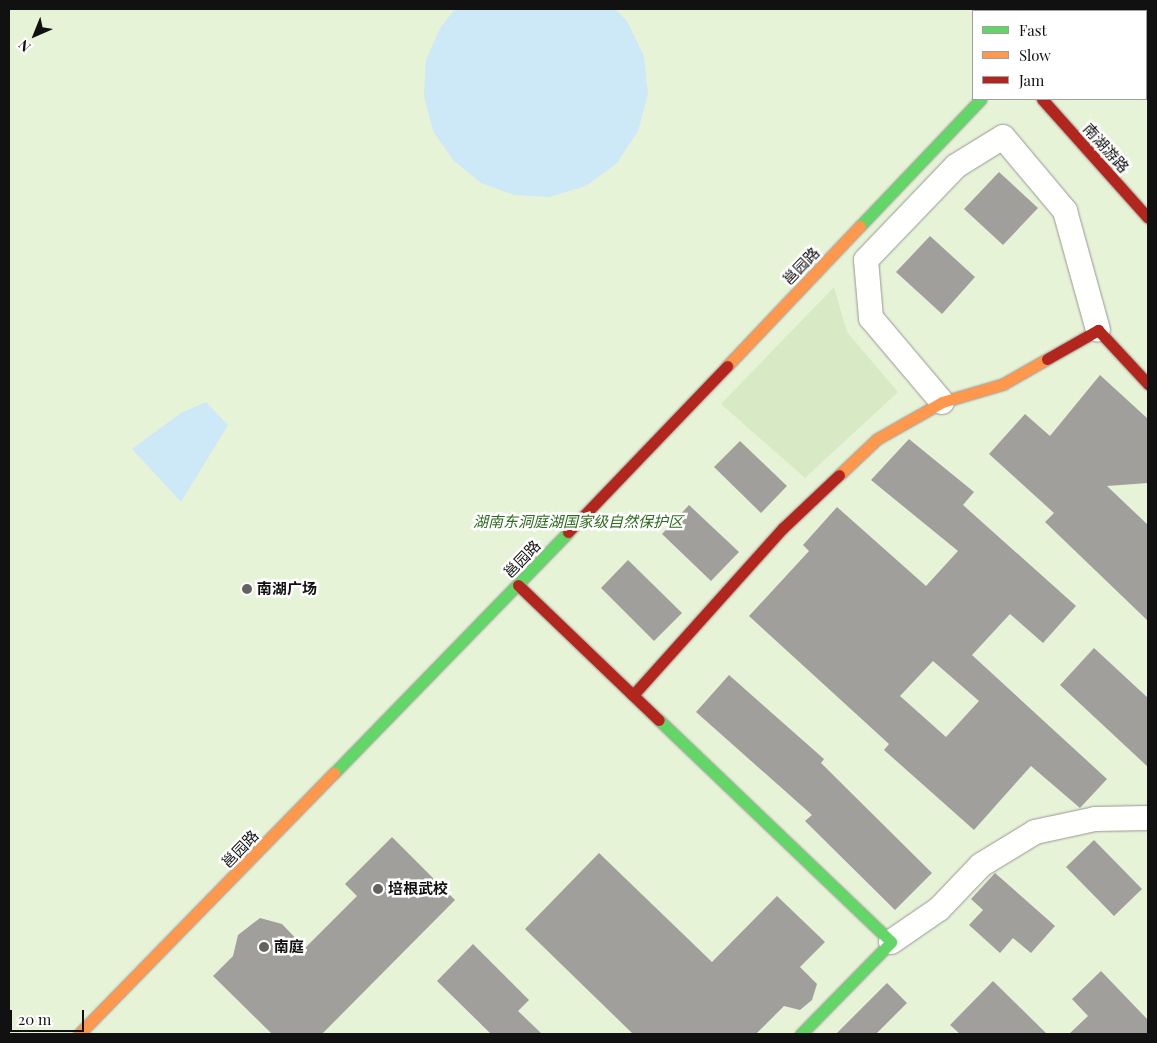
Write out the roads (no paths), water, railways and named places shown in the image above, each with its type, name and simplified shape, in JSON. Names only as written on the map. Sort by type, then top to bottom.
[{"type":"street","name":"邕园路","points":[[79,1034],[518,585],[980,100]]},
{"type":"street","name":"南湖游路","points":[[1043,100],[1148,218]]},
{"type":"street","points":[[942,402],[871,318],[866,260],[956,166],[1003,137],[1065,211],[1098,330],[1148,384]]},
{"type":"street","points":[[633,695],[783,528],[877,439],[942,402],[1002,384],[1098,330]]},
{"type":"street","points":[[518,585],[891,942]]},
{"type":"street","points":[[802,1034],[891,942],[939,909],[981,866],[1035,832],[1095,819],[1148,818]]},
{"type":"water","points":[[455,9],[615,9],[627,21],[644,56],[648,94],[638,131],[617,163],[586,186],[549,197],[514,195],[481,183],[453,160],[433,131],[424,96],[426,60],[440,28]]},
{"type":"water","points":[[206,402],[228,425],[181,502],[132,449],[181,413]]},
{"type":"place","name":"南湖广场","points":[[247,589]]},
{"type":"place","name":"培根武校","points":[[378,889]]},
{"type":"place","name":"南庭","points":[[264,947]]},
{"type":"park label","name":"湖南东洞庭湖国家级自然保护区","points":[[578,522]]}]
